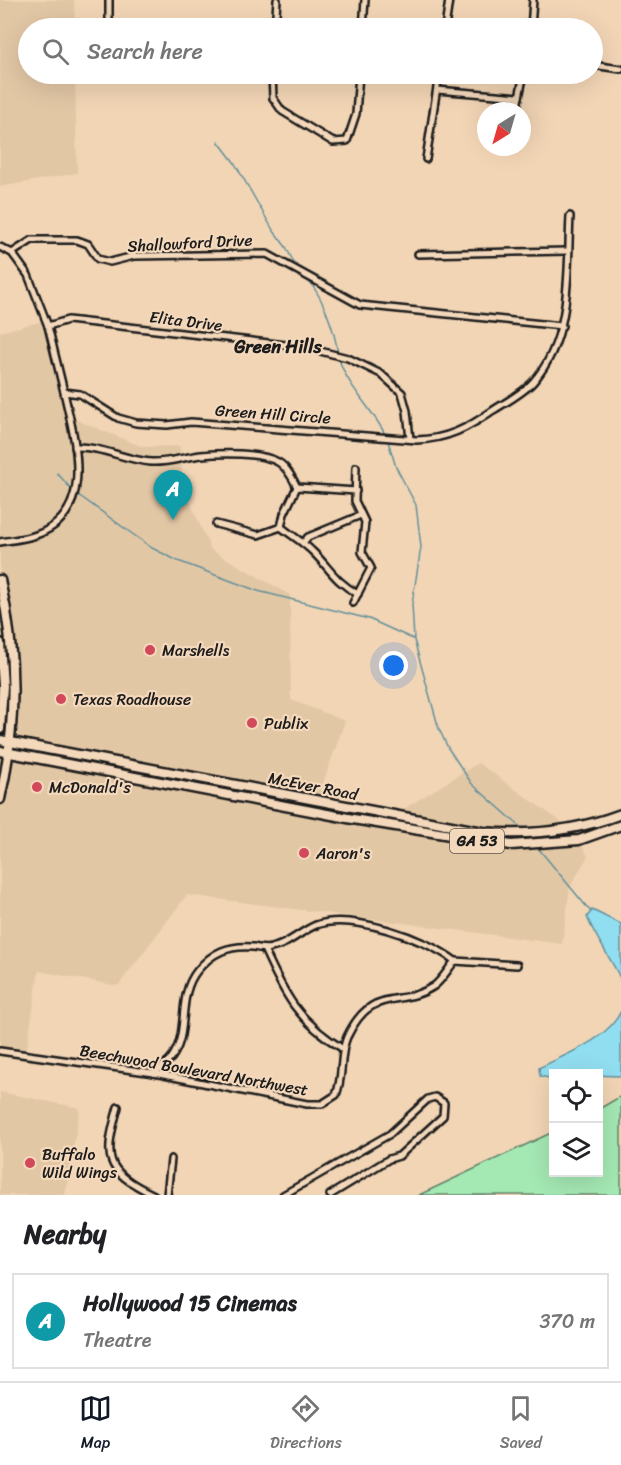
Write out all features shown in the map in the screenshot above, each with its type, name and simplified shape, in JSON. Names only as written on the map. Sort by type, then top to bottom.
[{"type":"main road","points":[[0,580],[14,660],[12,742],[0,799]]},
{"type":"main road","points":[[0,643],[3,686],[0,729]]},
{"type":"main road","name":"McEver Road","points":[[0,740],[381,814],[502,834],[539,833],[590,826],[621,814]]},
{"type":"main road","name":"McEver Road","points":[[0,751],[353,819],[511,845],[579,840],[621,825]]},
{"type":"main road","points":[[139,777],[153,774],[194,781],[205,780]]},
{"type":"street","points":[[108,0],[109,18]]},
{"type":"street","points":[[276,18],[278,0]]},
{"type":"street","points":[[364,18],[365,0]]},
{"type":"street","points":[[446,18],[449,0]]},
{"type":"street","points":[[532,18],[534,0]]},
{"type":"street","points":[[603,67],[621,69]]},
{"type":"street","points":[[272,84],[273,98],[282,111],[318,135],[340,143],[347,141],[354,125],[358,84]]},
{"type":"street","points":[[426,159],[438,84]]},
{"type":"street","points":[[518,102],[522,84]]},
{"type":"street","points":[[437,90],[519,97]]},
{"type":"street","name":"Green Hill Circle","points":[[64,392],[80,394],[118,418],[136,423],[167,425],[191,422],[410,439],[452,435],[520,393],[531,384],[545,366],[562,326],[570,216]]},
{"type":"street","name":"Shallowford Drive","points":[[12,253],[32,240],[77,240],[88,244],[98,259],[111,262],[134,256],[255,252],[267,254],[288,264],[337,295],[360,305],[562,326]]},
{"type":"street","points":[[0,247],[12,253],[28,275],[48,326],[75,447],[78,479],[74,500],[66,512],[49,528],[36,535],[0,542]]},
{"type":"street","points":[[418,254],[568,251]]},
{"type":"street","name":"Elita Drive","points":[[48,326],[68,320],[330,352],[365,366],[394,383],[406,402],[410,439]]},
{"type":"street","points":[[75,447],[89,446],[120,457],[153,462],[232,453],[263,458],[279,462],[291,475],[297,487]]},
{"type":"street","points":[[353,603],[370,568],[362,552],[365,522],[355,501],[356,467]]},
{"type":"street","points":[[297,487],[356,491]]},
{"type":"street","points":[[281,527],[284,514],[297,487]]},
{"type":"street","points":[[303,543],[308,537],[361,515]]},
{"type":"street","points":[[216,524],[258,535],[281,527]]},
{"type":"street","points":[[281,527],[315,553],[333,576],[358,594]]},
{"type":"street","points":[[154,1073],[169,1061],[177,1050],[184,1000],[190,983],[202,965],[220,951],[230,948],[264,949],[281,945],[316,925],[338,923],[364,926],[413,937],[432,945],[455,961],[517,965]]},
{"type":"street","points":[[264,949],[281,987],[297,1012],[321,1035],[343,1049]]},
{"type":"street","name":"Beechwood Boulevard Northwest","points":[[0,1051],[154,1073],[307,1104],[322,1104],[332,1099],[338,1089],[343,1049],[353,1027],[370,1007],[393,997],[414,995],[435,985],[455,961]]},
{"type":"street","points":[[283,1195],[390,1134],[428,1099],[435,1097],[444,1103],[443,1116],[399,1156],[389,1159],[330,1195]]},
{"type":"street","points":[[118,1107],[108,1146],[108,1155],[121,1174],[154,1195]]},
{"type":"street","points":[[167,1195],[171,1159]]},
{"type":"shaded area","points":[[0,0],[74,0],[75,18],[18,18],[18,84],[75,84],[77,173],[0,187]]},
{"type":"shaded area","points":[[43,321],[69,417],[143,447],[180,446],[183,486],[211,550],[290,595],[291,700],[345,721],[319,795],[399,812],[478,763],[573,830],[588,856],[570,887],[562,944],[187,895],[118,986],[39,971],[26,1053],[0,1050],[0,332]]},
{"type":"shaded area","points":[[0,1092],[80,1108],[65,1195],[0,1195]]},
{"type":"green space","points":[[621,1096],[621,1195],[419,1195],[549,1134],[549,1177],[603,1177],[603,1107]]},
{"type":"water","points":[[592,910],[621,924],[621,980],[587,917]]},
{"type":"water","points":[[621,1011],[621,1076],[603,1075],[603,1069],[549,1069],[549,1078],[540,1076],[539,1068],[585,1045],[615,1021]]},
{"type":"waterway","points":[[218,141],[234,162],[296,267]]},
{"type":"waterway","points":[[305,278],[317,293],[327,313],[338,354]]},
{"type":"waterway","points":[[339,359],[354,389],[386,436]]},
{"type":"waterway","points":[[388,441],[396,467],[416,505],[421,547],[412,604],[414,640],[439,729],[448,748],[472,784],[524,830]]},
{"type":"waterway","points":[[57,473],[73,491]]},
{"type":"waterway","points":[[77,494],[152,548],[178,561],[258,591],[369,619],[413,639]]},
{"type":"waterway","points":[[538,848],[591,912]]},
{"type":"place","name":"Hollywood 15 Cinemas","points":[[173,520]]},
{"type":"place","name":"Marshells","points":[[150,650]]},
{"type":"place","name":"Texas Roadhouse","points":[[61,699]]},
{"type":"place","name":"Publix","points":[[252,723]]},
{"type":"place","name":"McDonald's","points":[[37,787]]},
{"type":"place","name":"Aaron's","points":[[304,853]]},
{"type":"place","name":"Buffalo Wild Wings","points":[[30,1163]]},
{"type":"district","name":"Green Hills","points":[[278,347]]}]
